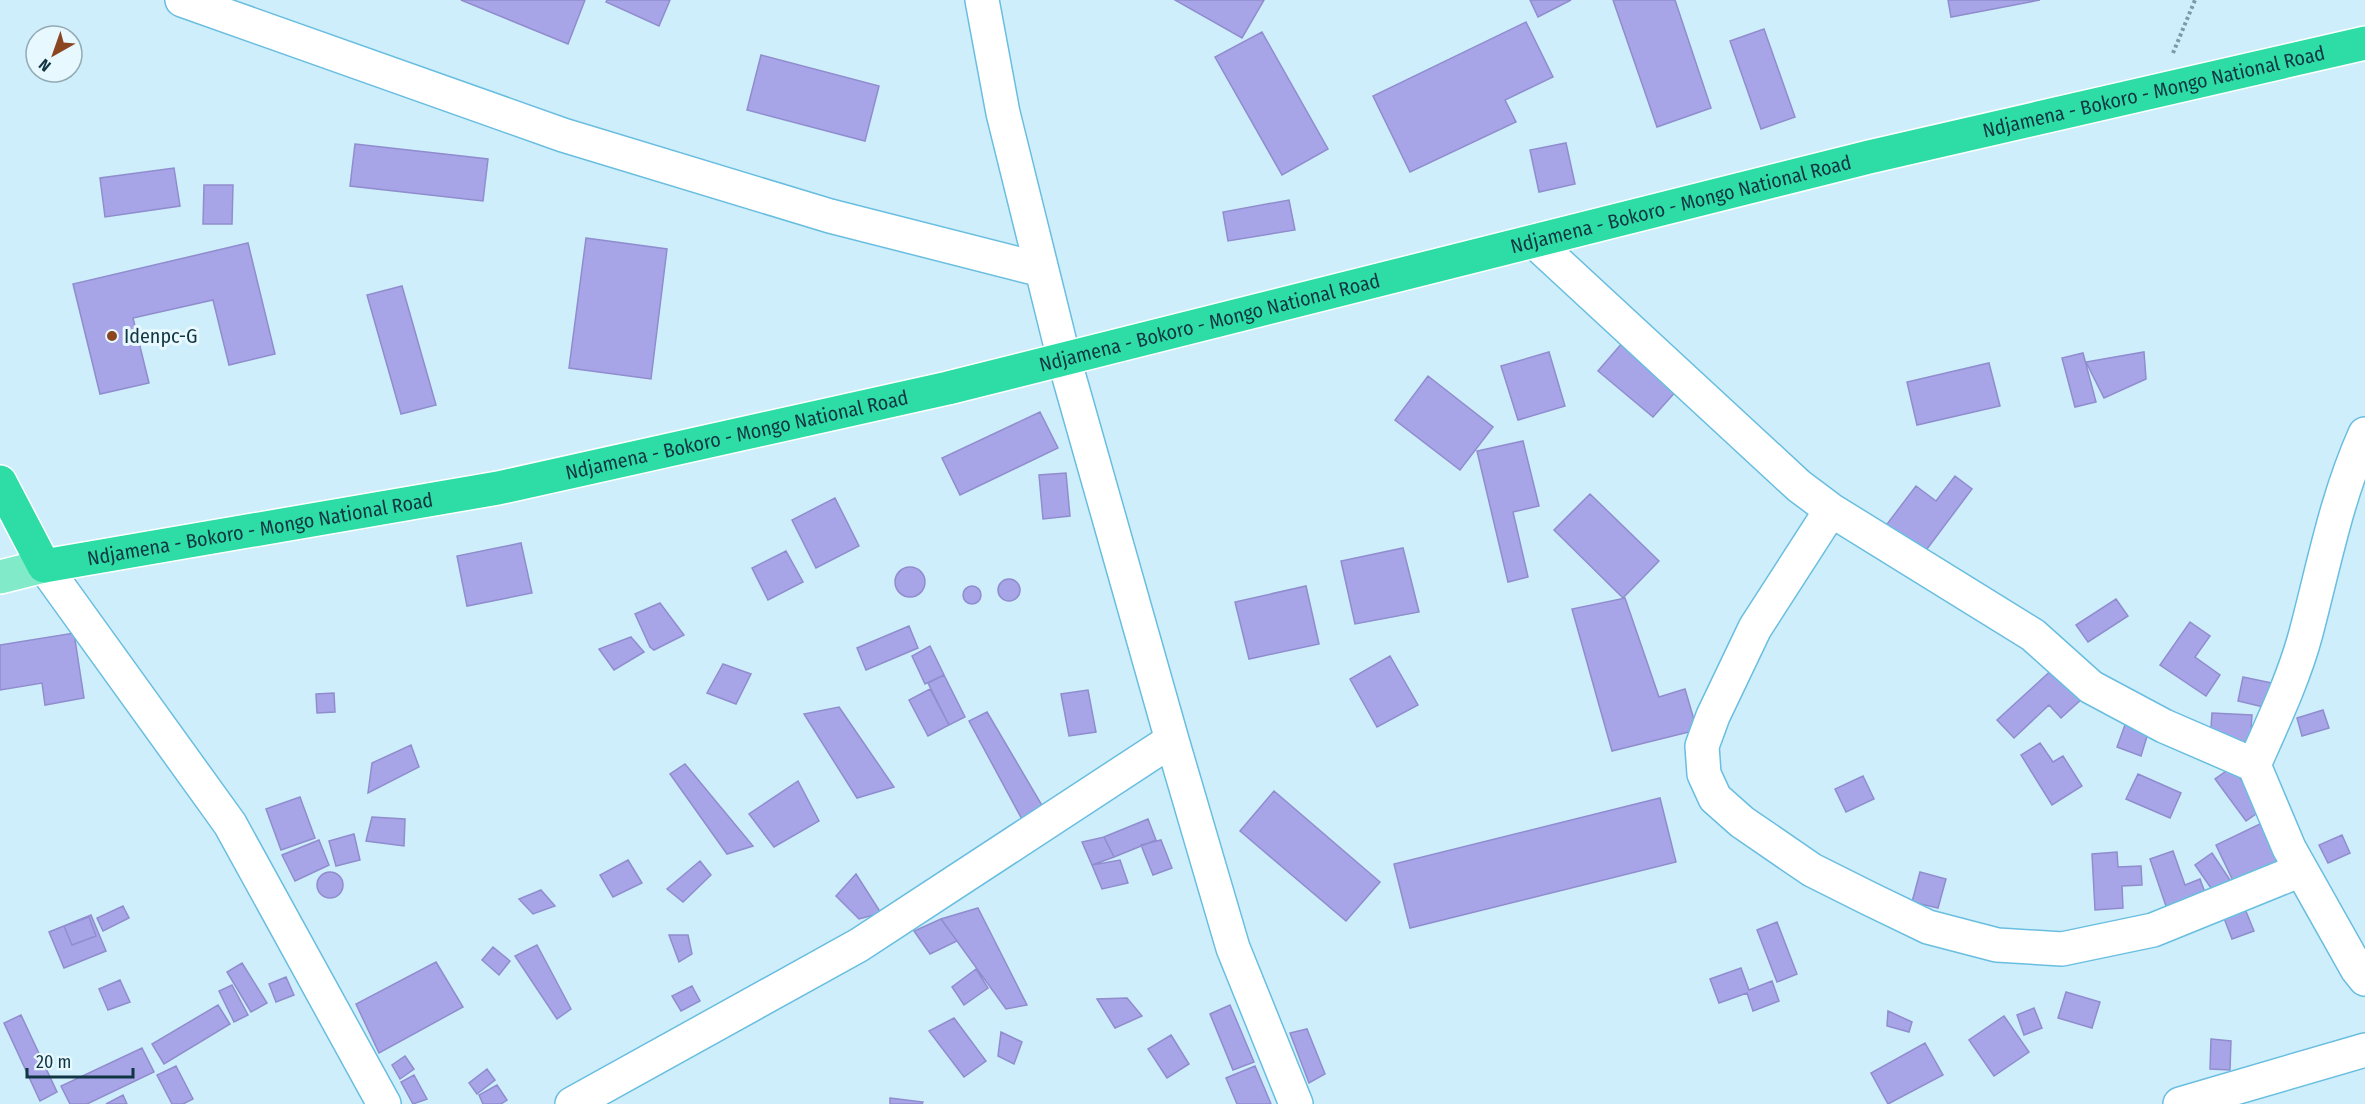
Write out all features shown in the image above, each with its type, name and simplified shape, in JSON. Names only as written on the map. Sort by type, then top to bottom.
[{"type":"highway","name":"Ndjamena - Bokoro - Mongo National Road","points":[[44,566],[498,488],[948,388],[1869,157],[2365,43]]},
{"type":"highway","points":[[0,482],[44,566]]},
{"type":"main road","points":[[0,577],[44,566]]},
{"type":"street","points":[[182,0],[563,135],[830,216],[1042,270]]},
{"type":"street","points":[[982,0],[1003,113],[1064,359],[1172,740],[1233,948],[1296,1104]]},
{"type":"street","points":[[1534,241],[1799,486],[1831,510],[2032,635],[2091,687],[2164,726],[2254,765],[2301,870],[2357,969],[2365,979]]},
{"type":"street","points":[[2254,765],[2281,703],[2306,634],[2336,510],[2365,435]]},
{"type":"street","points":[[1831,510],[1755,628],[1713,716],[1702,746],[1704,774],[1715,798],[1742,822],[1812,870],[1869,899],[1928,927],[1998,945],[2062,949],[2153,930],[2301,870]]},
{"type":"street","points":[[44,566],[230,824],[384,1104]]},
{"type":"street","points":[[572,1104],[859,945],[1172,740]]},
{"type":"street","points":[[2180,1104],[2365,1050]]},
{"type":"path","points":[[2158,89],[2195,0]]},
{"type":"building","points":[[461,0],[585,0],[568,44]]},
{"type":"building","points":[[607,0],[670,0],[659,26],[606,2]]},
{"type":"building","points":[[1175,0],[1264,0],[1242,38]]},
{"type":"building","points":[[1530,0],[1571,0],[1538,17]]},
{"type":"building","points":[[1613,0],[1675,0],[1711,108],[1657,127]]},
{"type":"building","points":[[1948,0],[2040,0],[1951,17]]},
{"type":"building","points":[[1526,22],[1553,77],[1505,100],[1516,122],[1410,172],[1373,96]]},
{"type":"building","points":[[1764,29],[1795,117],[1761,129],[1730,41]]},
{"type":"building","points":[[1262,32],[1328,149],[1282,175],[1215,57]]},
{"type":"building","points":[[761,55],[879,86],[865,141],[747,110]]},
{"type":"building","points":[[1566,143],[1575,184],[1539,192],[1530,150]]},
{"type":"building","points":[[355,144],[488,159],[483,201],[350,186]]},
{"type":"building","points":[[174,168],[180,206],[105,217],[100,178]]},
{"type":"building","points":[[204,185],[233,185],[232,224],[203,224]]},
{"type":"building","points":[[1289,200],[1295,230],[1228,241],[1223,212]]},
{"type":"building","points":[[586,238],[667,249],[651,379],[569,368]]},
{"type":"building","name":"Idenpc-G","points":[[248,243],[275,354],[229,365],[213,300],[133,318],[149,383],[100,394],[73,284]]},
{"type":"building","points":[[402,286],[436,405],[401,414],[367,295]]},
{"type":"building","points":[[1623,342],[1678,389],[1653,417],[1598,371]]},
{"type":"building","points":[[1549,352],[1565,406],[1518,420],[1501,366]]},
{"type":"building","points":[[2144,352],[2146,379],[2104,398],[2086,362]]},
{"type":"building","points":[[2083,353],[2096,402],[2075,407],[2062,358]]},
{"type":"building","points":[[1989,363],[2000,406],[1917,425],[1907,382]]},
{"type":"building","points":[[1428,376],[1493,427],[1460,470],[1395,420]]},
{"type":"building","points":[[1040,412],[1058,448],[960,495],[942,458]]},
{"type":"building","points":[[1523,441],[1539,506],[1513,512],[1528,577],[1508,582],[1477,451]]},
{"type":"building","points":[[1066,473],[1070,516],[1043,519],[1039,475]]},
{"type":"building","points":[[1955,476],[1972,489],[1918,561],[1881,532],[1916,486],[1936,501]]},
{"type":"building","points":[[1590,494],[1659,561],[1623,598],[1554,530]]},
{"type":"building","points":[[835,498],[859,546],[816,568],[792,520]]},
{"type":"building","points":[[521,543],[532,593],[467,606],[457,556]]},
{"type":"building","points":[[1403,548],[1419,612],[1355,624],[1341,561]]},
{"type":"building","points":[[786,551],[803,582],[768,600],[752,568]]},
{"type":"building","points":[[910,567],[921,571],[925,582],[921,593],[910,597],[899,593],[895,582],[899,571]]},
{"type":"building","points":[[1009,579],[1017,582],[1020,590],[1017,598],[1009,601],[1001,598],[998,590],[1001,582]]},
{"type":"building","points":[[968,586],[976,586],[981,591],[979,602],[968,604],[963,599],[963,591]]},
{"type":"building","points":[[1306,586],[1319,644],[1249,659],[1235,602]]},
{"type":"building","points":[[1625,598],[1659,697],[1685,689],[1697,730],[1612,751],[1572,609]]},
{"type":"building","points":[[2116,599],[2128,616],[2088,642],[2076,625]]},
{"type":"building","points":[[660,603],[684,635],[654,650],[650,647],[635,614]]},
{"type":"building","points":[[2190,622],[2210,636],[2195,657],[2220,675],[2206,696],[2160,665]]},
{"type":"building","points":[[909,626],[918,648],[866,670],[857,648]]},
{"type":"building","points":[[74,633],[84,698],[45,705],[42,683],[0,690],[0,645]]},
{"type":"building","points":[[631,637],[644,652],[614,670],[599,649]]},
{"type":"building","points":[[930,646],[944,675],[925,684],[912,656]]},
{"type":"building","points":[[1390,656],[1418,705],[1377,727],[1350,679]]},
{"type":"building","points":[[723,664],[751,674],[736,704],[707,693]]},
{"type":"building","points":[[2055,667],[2083,698],[2061,718],[2049,705],[2014,738],[1997,720]]},
{"type":"building","points":[[944,675],[965,717],[949,725],[928,683]]},
{"type":"building","points":[[2243,677],[2277,684],[2272,709],[2238,701]]},
{"type":"building","points":[[930,689],[949,725],[928,736],[909,700]]},
{"type":"building","points":[[1088,690],[1096,732],[1069,736],[1061,694]]},
{"type":"building","points":[[334,693],[335,712],[317,713],[316,694]]},
{"type":"building","points":[[839,707],[894,787],[857,798],[804,714]]},
{"type":"building","points":[[2323,710],[2329,728],[2302,736],[2297,718]]},
{"type":"building","points":[[987,712],[1043,807],[1024,823],[969,721]]},
{"type":"building","points":[[2212,713],[2252,715],[2250,743],[2210,741]]},
{"type":"building","points":[[2126,722],[2149,730],[2141,756],[2117,747]]},
{"type":"building","points":[[2040,743],[2053,762],[2063,756],[2082,786],[2052,805],[2021,755]]},
{"type":"building","points":[[411,745],[419,767],[368,793],[372,763]]},
{"type":"building","points":[[685,764],[753,846],[727,854],[670,774]]},
{"type":"building","points":[[2232,767],[2263,809],[2246,821],[2215,779]]},
{"type":"building","points":[[2138,774],[2181,793],[2170,818],[2126,799]]},
{"type":"building","points":[[1863,776],[1874,799],[1846,812],[1835,789]]},
{"type":"building","points":[[798,781],[819,821],[774,847],[749,814]]},
{"type":"building","points":[[1274,791],[1380,882],[1346,921],[1240,831]]},
{"type":"building","points":[[300,797],[315,838],[281,850],[266,809]]},
{"type":"building","points":[[1660,798],[1676,862],[1410,928],[1394,864]]},
{"type":"building","points":[[372,817],[405,819],[404,846],[366,841]]},
{"type":"building","points":[[1148,819],[1156,840],[1114,857],[1104,837]]},
{"type":"building","points":[[2262,823],[2281,863],[2235,885],[2216,845]]},
{"type":"building","points":[[354,834],[360,860],[336,866],[329,841]]},
{"type":"building","points":[[2342,835],[2350,853],[2328,863],[2319,845]]},
{"type":"building","points":[[1104,837],[1114,857],[1092,865],[1082,842]]},
{"type":"building","points":[[319,840],[329,865],[295,881],[282,855]]},
{"type":"building","points":[[1161,840],[1172,868],[1153,875],[1141,845]]},
{"type":"building","points":[[2173,851],[2185,885],[2200,879],[2207,898],[2168,912],[2150,859]]},
{"type":"building","points":[[2117,852],[2118,867],[2141,866],[2142,885],[2122,886],[2123,908],[2095,910],[2092,854]]},
{"type":"building","points":[[2212,853],[2230,880],[2213,891],[2195,865]]},
{"type":"building","points":[[628,860],[642,883],[613,897],[600,875]]},
{"type":"building","points":[[1120,860],[1128,883],[1102,889],[1092,865]]},
{"type":"building","points":[[700,861],[711,875],[683,902],[667,889]]},
{"type":"building","points":[[330,872],[340,875],[343,885],[340,895],[330,898],[320,895],[317,885],[320,875]]},
{"type":"building","points":[[1920,872],[1946,879],[1938,908],[1912,902]]},
{"type":"building","points":[[856,874],[881,913],[859,919],[836,896]]},
{"type":"building","points":[[541,890],[555,906],[533,914],[519,899]]},
{"type":"building","points":[[2243,904],[2254,931],[2232,939],[2222,913]]},
{"type":"building","points":[[123,906],[129,918],[103,931],[97,918]]},
{"type":"building","points":[[978,908],[1027,1005],[1006,1009],[941,919]]},
{"type":"building","points":[[91,915],[106,951],[64,968],[49,932]]},
{"type":"building","points":[[89,917],[96,936],[72,945],[64,926]]},
{"type":"building","points":[[941,919],[957,941],[930,954],[914,931]]},
{"type":"building","points":[[1777,922],[1797,974],[1777,982],[1757,930]]},
{"type":"building","points":[[669,935],[688,935],[692,954],[679,962]]},
{"type":"building","points":[[537,945],[571,1009],[557,1019],[515,956]]},
{"type":"building","points":[[493,947],[510,961],[499,975],[482,960]]},
{"type":"building","points":[[436,962],[463,1007],[379,1053],[356,1004]]},
{"type":"building","points":[[242,963],[267,1003],[251,1012],[227,972]]},
{"type":"building","points":[[1741,968],[1749,990],[1772,981],[1779,1001],[1753,1011],[1747,993],[1719,1003],[1710,979]]},
{"type":"building","points":[[976,969],[988,988],[964,1005],[952,987]]},
{"type":"building","points":[[286,977],[294,995],[276,1002],[269,984]]},
{"type":"building","points":[[120,980],[130,1002],[108,1010],[99,989]]},
{"type":"building","points":[[232,985],[248,1015],[234,1022],[219,991]]},
{"type":"building","points":[[692,986],[700,1001],[681,1011],[672,996]]},
{"type":"building","points":[[2066,992],[2100,1002],[2092,1028],[2058,1018]]},
{"type":"building","points":[[1127,998],[1142,1016],[1115,1028],[1097,999]]},
{"type":"building","points":[[218,1005],[230,1024],[164,1064],[152,1044]]},
{"type":"building","points":[[1230,1005],[1254,1062],[1233,1070],[1210,1014]]},
{"type":"building","points":[[2034,1008],[2042,1028],[2024,1035],[2017,1015]]},
{"type":"building","points":[[1888,1011],[1912,1022],[1909,1032],[1887,1026]]},
{"type":"building","points":[[21,1015],[57,1092],[40,1101],[4,1023]]},
{"type":"building","points":[[2004,1016],[2029,1052],[1994,1076],[1969,1040]]},
{"type":"building","points":[[954,1018],[986,1061],[964,1077],[929,1031]]},
{"type":"building","points":[[1307,1029],[1325,1074],[1309,1083],[1290,1033]]},
{"type":"building","points":[[1001,1032],[1022,1042],[1014,1064],[998,1056]]},
{"type":"building","points":[[1171,1035],[1189,1064],[1167,1078],[1148,1049]]},
{"type":"building","points":[[2211,1039],[2231,1041],[2230,1070],[2210,1069]]},
{"type":"building","points":[[1925,1043],[1943,1075],[1888,1104],[1871,1073]]},
{"type":"building","points":[[142,1048],[154,1072],[87,1104],[70,1104],[61,1086]]},
{"type":"building","points":[[405,1056],[414,1069],[400,1079],[392,1065]]},
{"type":"building","points":[[176,1066],[193,1099],[183,1104],[172,1104],[157,1075]]},
{"type":"building","points":[[1255,1066],[1271,1104],[1237,1104],[1226,1078]]},
{"type":"building","points":[[487,1069],[495,1080],[477,1094],[469,1083]]},
{"type":"building","points":[[414,1075],[427,1099],[413,1104],[401,1082]]},
{"type":"building","points":[[497,1085],[507,1100],[501,1104],[483,1104],[479,1095]]},
{"type":"building","points":[[123,1095],[127,1104],[106,1104]]},
{"type":"building","points":[[890,1098],[923,1102],[922,1104],[890,1104]]},
{"type":"place","name":"Idenpc-G","points":[[112,336]]}]
